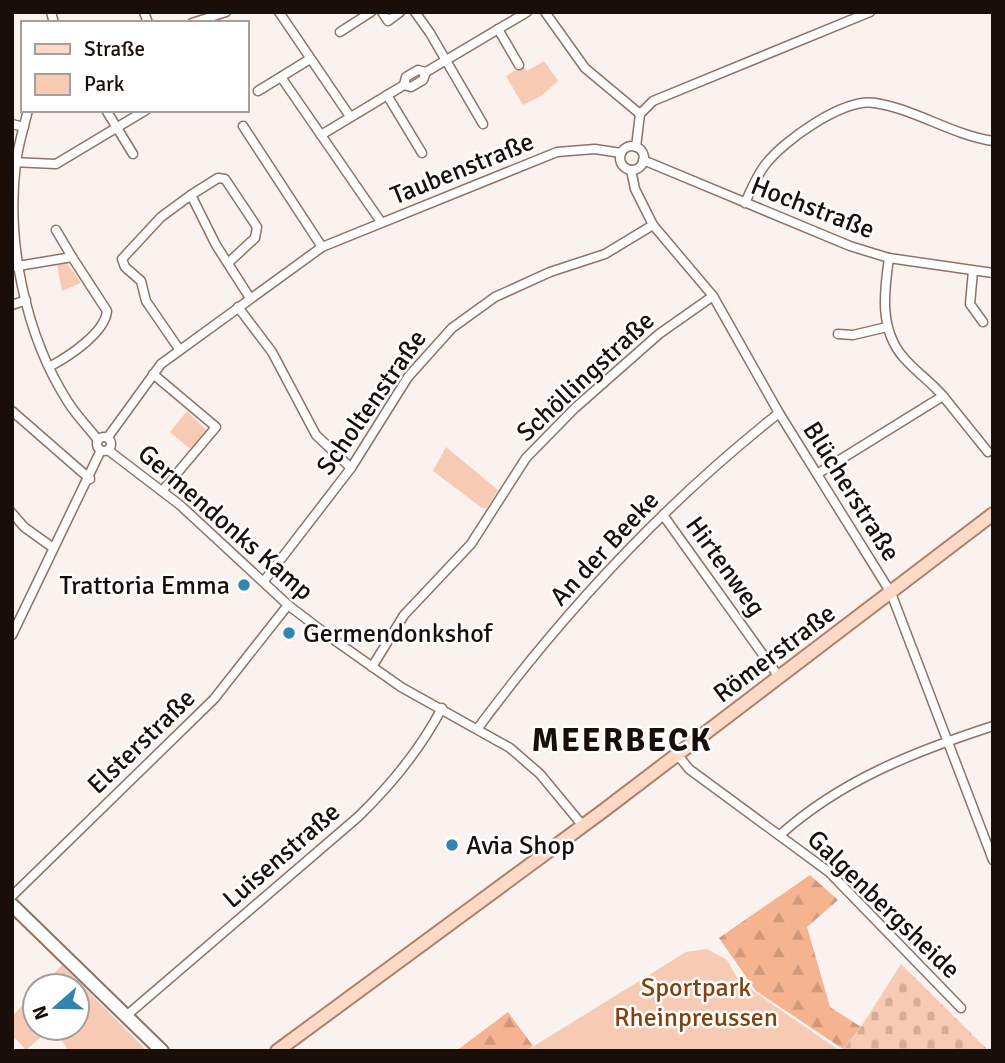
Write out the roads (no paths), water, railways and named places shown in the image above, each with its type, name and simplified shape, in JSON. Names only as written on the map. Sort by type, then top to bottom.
[{"type":"main road","name":"Römerstraße","points":[[277,1051],[583,826],[993,514]]},
{"type":"main road","points":[[12,905],[162,1051]]},
{"type":"street","points":[[279,12],[349,116]]},
{"type":"street","points":[[340,32],[371,12]]},
{"type":"street","points":[[382,12],[388,21],[400,12]]},
{"type":"street","points":[[415,12],[482,124]]},
{"type":"street","points":[[321,135],[404,85],[406,77],[418,70],[426,72],[527,12]]},
{"type":"street","points":[[545,12],[585,68],[640,114]]},
{"type":"street","points":[[636,147],[640,114],[653,101],[870,12]]},
{"type":"street","points":[[198,21],[221,13]]},
{"type":"street","points":[[498,29],[519,65]]},
{"type":"street","points":[[258,91],[310,58]]},
{"type":"street","points":[[281,77],[381,222]]},
{"type":"street","points":[[387,95],[422,153]]},
{"type":"street","points":[[745,203],[756,178],[786,143],[830,115],[855,104],[878,103],[993,141]]},
{"type":"street","points":[[28,112],[14,162],[16,266],[49,367],[69,404],[98,440],[97,446],[104,450]]},
{"type":"street","points":[[107,112],[133,154]]},
{"type":"street","points":[[14,162],[56,164],[143,112]]},
{"type":"street","points":[[12,124],[24,127]]},
{"type":"street","points":[[243,126],[322,247]]},
{"type":"street","points":[[636,147],[643,153],[643,160],[637,169],[631,170],[622,164],[621,153],[625,148],[636,147]]},
{"type":"street","name":"Taubenstraße","points":[[108,437],[153,374],[178,349],[322,247],[557,152],[595,149],[621,153]]},
{"type":"street","name":"Hochstraße","points":[[643,160],[850,246],[889,258],[993,273]]},
{"type":"street","name":"Blücherstraße","points":[[631,170],[635,189],[653,225],[713,296],[779,413],[891,593],[992,858]]},
{"type":"street","points":[[178,349],[146,300],[141,281],[125,267],[122,259],[161,216],[218,178],[225,178],[257,227],[255,238],[228,263]]},
{"type":"street","points":[[191,195],[250,298]]},
{"type":"street","name":"Scholtenstraße","points":[[264,582],[351,468],[408,377],[452,328],[495,297],[550,272],[624,246],[653,225]]},
{"type":"street","points":[[49,367],[74,354],[107,315],[56,230]]},
{"type":"street","points":[[16,266],[72,257]]},
{"type":"street","points":[[889,258],[884,291],[887,327],[906,361],[921,372],[943,396],[988,452]]},
{"type":"street","points":[[973,271],[971,304],[983,322]]},
{"type":"street","name":"Schöllingstraße","points":[[372,667],[404,615],[471,544],[527,458],[575,408],[659,334],[713,296]]},
{"type":"street","points":[[12,305],[26,300]]},
{"type":"street","points":[[237,307],[272,352],[316,435],[351,468]]},
{"type":"street","points":[[838,334],[853,335],[887,327]]},
{"type":"street","points":[[153,374],[216,427],[162,491]]},
{"type":"street","points":[[817,474],[943,396]]},
{"type":"street","points":[[12,411],[90,479]]},
{"type":"street","name":"An der Beeke","points":[[478,728],[519,672],[663,515],[719,460],[779,413]]},
{"type":"street","points":[[13,630],[52,547],[104,450],[111,442],[108,437],[98,440]]},
{"type":"street","name":"Germendonks Kamp","points":[[104,450],[162,491],[288,605],[372,667],[401,687],[510,748],[540,774],[583,826]]},
{"type":"street","points":[[12,513],[24,527],[52,547]]},
{"type":"street","name":"Hirtenweg","points":[[663,515],[779,677]]},
{"type":"street","name":"Elsterstraße","points":[[12,896],[214,699],[288,605]]},
{"type":"street","name":"Luisenstraße","points":[[127,1016],[383,793],[426,738],[442,708]]},
{"type":"street","points":[[780,835],[817,805],[855,782],[946,740],[993,726]]},
{"type":"street","name":"Galgenbergsheide","points":[[677,754],[689,769],[828,872],[961,1008]]},
{"type":"place","name":"Trattoria Emma","points":[[244,585]]},
{"type":"place","name":"Germendonkshof","points":[[289,633]]},
{"type":"place","name":"Avia Shop","points":[[452,845]]},
{"type":"district","name":"MEERBECK","points":[[622,739]]},
{"type":"park label","name":"Sportpark Rheinpreussen","points":[[696,1002]]}]
